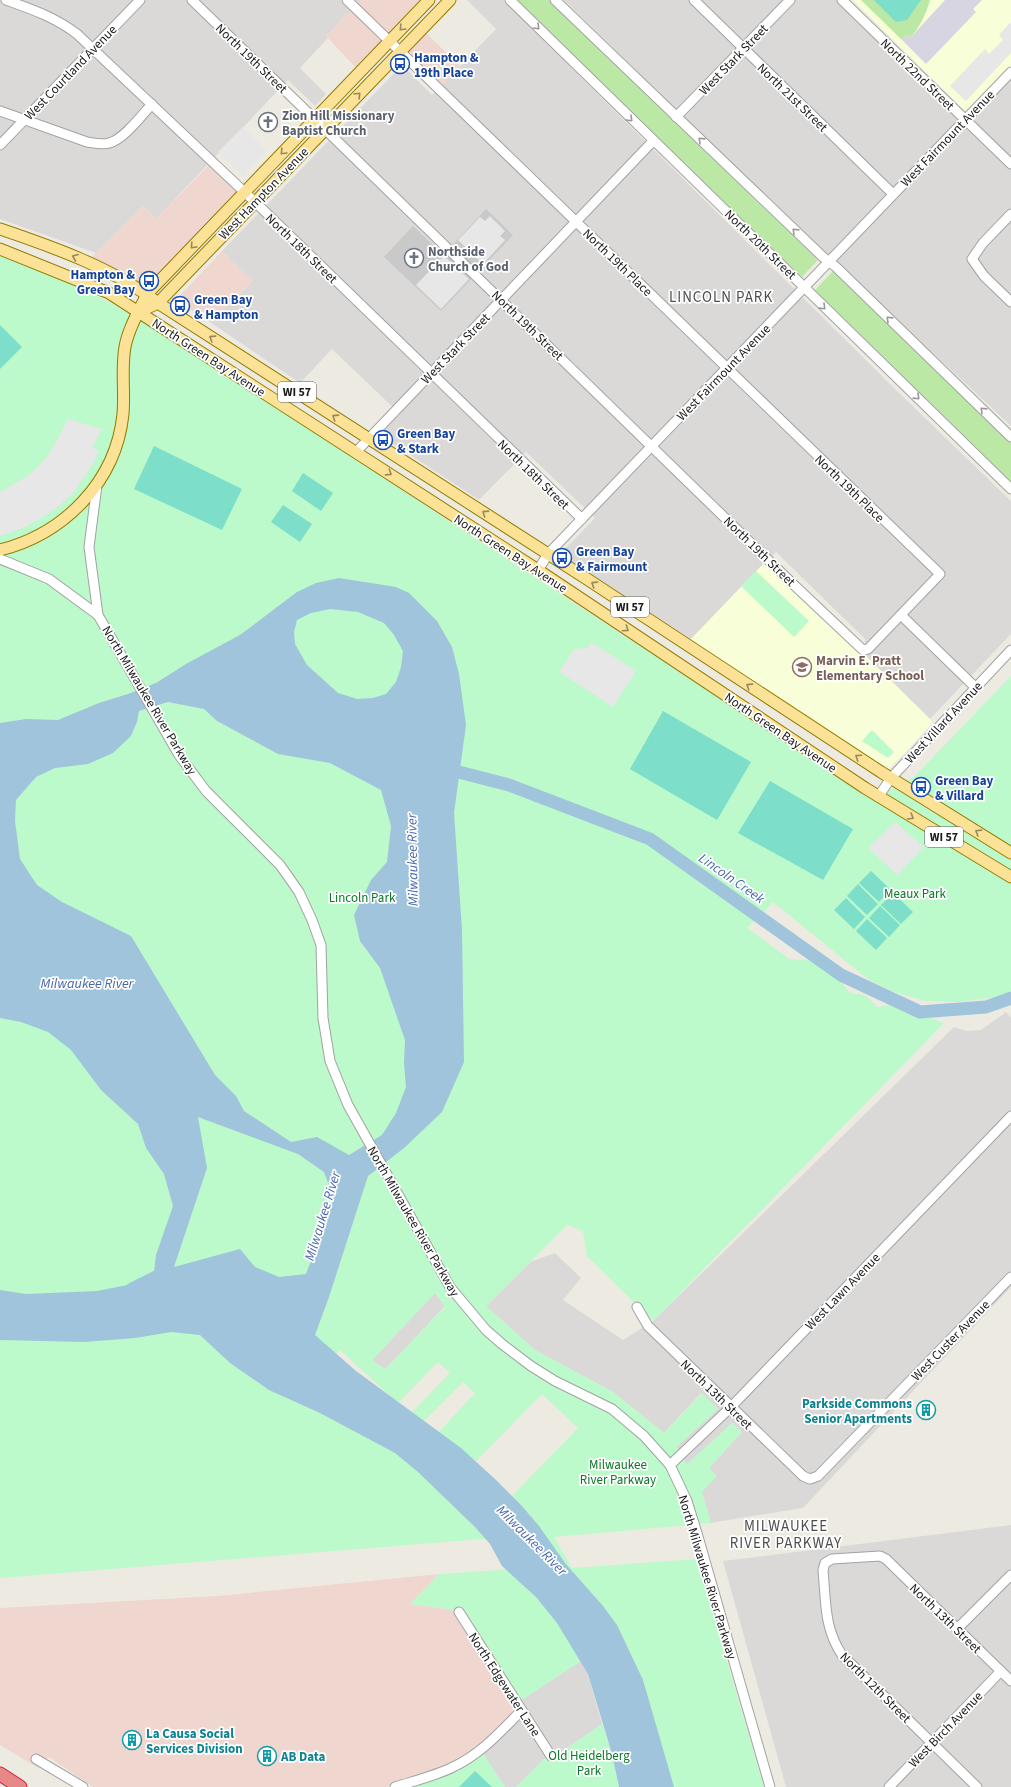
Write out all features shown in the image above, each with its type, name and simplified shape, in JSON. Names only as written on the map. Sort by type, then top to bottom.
[{"type":"highway","points":[[0,1774],[20,1787]]},
{"type":"main road","name":"West Hampton Avenue","points":[[0,550],[12,547],[48,531],[65,520],[97,485],[116,445],[122,416],[125,347],[130,329],[147,294],[429,0]]},
{"type":"main road","name":"West Hampton Avenue","points":[[139,312],[158,303],[450,0]]},
{"type":"main road","name":"North Green Bay Avenue","points":[[0,229],[95,266],[147,294],[158,303],[548,554],[891,778],[1011,853]]},
{"type":"main road","name":"North Green Bay Avenue","points":[[0,249],[109,293],[538,570],[878,797],[1011,877]]},
{"type":"street","name":"North 18th Street","points":[[6,0],[47,15],[63,23],[92,48],[255,202],[430,374],[582,520]]},
{"type":"street","name":"West Courtland Avenue","points":[[0,145],[140,0]]},
{"type":"street","name":"North 19th Street","points":[[192,0],[863,650],[868,649],[901,615]]},
{"type":"street","name":"North 19th Place","points":[[347,0],[940,574],[901,615]]},
{"type":"street","name":"North 20th Street","points":[[510,0],[1011,489]]},
{"type":"street","points":[[555,0],[828,262],[836,267],[1011,437]]},
{"type":"street","name":"North 21st Street","points":[[694,0],[893,194]]},
{"type":"street","name":"West Stark Street","points":[[676,117],[744,49],[790,0]]},
{"type":"street","name":"North 22nd Street","points":[[842,0],[1011,164]]},
{"type":"street","name":"West Fairmount Avenue","points":[[538,570],[548,554],[1011,72]]},
{"type":"street","points":[[0,111],[87,142],[110,144],[125,132],[152,104]]},
{"type":"street","name":"West Stark Street","points":[[356,452],[653,141]]},
{"type":"street","points":[[1011,214],[983,243],[972,259],[984,276],[1011,302]]},
{"type":"street","name":"North Milwaukee River Parkway","points":[[97,485],[89,546],[98,615]]},
{"type":"street","name":"North Milwaukee River Parkway","points":[[0,559],[49,578],[98,615],[179,755],[206,791],[280,865],[299,892],[312,920],[321,946],[322,1018],[330,1061],[348,1105],[450,1287],[486,1330],[502,1344],[531,1366],[556,1381],[612,1408],[644,1436],[670,1465],[687,1501],[697,1533],[770,1787]]},
{"type":"street","points":[[901,615],[975,687]]},
{"type":"street","name":"West Villard Avenue","points":[[878,797],[891,778],[1011,650]]},
{"type":"street","name":"West Lawn Avenue","points":[[670,1465],[731,1407],[1011,1116]]},
{"type":"street","name":"West Custer Avenue","points":[[803,1476],[810,1479],[818,1476],[1011,1277]]},
{"type":"street","name":"North 13th Street","points":[[637,1307],[648,1326],[803,1476]]},
{"type":"street","name":"North 13th Street","points":[[825,1563],[832,1559],[880,1556],[886,1559],[1011,1681]]},
{"type":"street","name":"North 12th Street","points":[[825,1563],[823,1570],[828,1627],[835,1645],[842,1656],[977,1787]]},
{"type":"street","points":[[957,1629],[1011,1574]]},
{"type":"street","name":"North Edgewater Lane","points":[[459,1612],[551,1756]]},
{"type":"street","name":"West Birch Avenue","points":[[889,1787],[1001,1671]]},
{"type":"street","points":[[395,1787],[453,1768],[488,1744],[521,1711]]},
{"type":"street","points":[[36,1759],[83,1787]]},
{"type":"shaded area","points":[[0,0],[361,0],[326,36],[328,38],[300,68],[326,94],[315,106],[288,80],[156,219],[143,206],[96,253],[0,219]]},
{"type":"shaded area","points":[[361,0],[429,0],[360,72],[326,36]]},
{"type":"shaded area","points":[[467,0],[503,0],[898,392],[1011,501],[1011,634],[930,719],[865,655],[865,639],[776,552],[691,639],[560,554],[595,518],[526,452],[479,500],[380,435],[400,414],[332,349],[300,383],[211,323],[253,281],[222,251],[402,65],[432,95],[496,29]],"holes":[[[486,210],[441,311],[443,255]]]},
{"type":"shaded area","points":[[564,0],[842,0],[965,119],[1011,72],[1011,426],[825,253]]},
{"type":"shaded area","points":[[853,0],[1011,0],[1011,72],[969,115]]},
{"type":"shaded area","points":[[874,0],[921,0],[907,20],[896,22]]},
{"type":"shaded area","points":[[945,0],[982,0],[973,9],[976,12],[926,64],[902,40],[907,35],[910,38]]},
{"type":"shaded area","points":[[1011,22],[1011,53],[966,101],[950,86],[985,49],[989,54],[1003,40],[999,35]]},
{"type":"shaded area","points":[[422,29],[461,67],[439,89],[400,52]]},
{"type":"shaded area","points":[[243,127],[267,151],[243,176],[218,152]]},
{"type":"shaded area","points":[[212,162],[244,193],[147,294],[87,262],[143,206],[156,219]]},
{"type":"shaded area","points":[[486,209],[513,235],[441,311],[384,257],[413,226],[443,255]]},
{"type":"shaded area","points":[[490,216],[505,231],[500,236],[505,240],[483,264],[458,240],[480,217],[485,221]]},
{"type":"shaded area","points":[[222,251],[253,281],[211,323],[176,300]]},
{"type":"shaded area","points":[[444,256],[469,279],[441,309],[416,285]]},
{"type":"shaded area","points":[[0,325],[22,347],[0,369]]},
{"type":"shaded area","points":[[68,419],[102,429],[93,446],[99,451],[93,464],[74,492],[59,506],[42,518],[23,528],[0,536],[0,492],[29,475],[41,464],[51,451]]},
{"type":"shaded area","points":[[154,446],[242,489],[222,530],[134,489]]},
{"type":"shaded area","points":[[303,473],[333,493],[321,511],[292,491]]},
{"type":"shaded area","points":[[283,505],[312,524],[300,542],[271,522]]},
{"type":"shaded area","name":"Marvin E. Pratt Elementary School","points":[[765,562],[859,652],[865,655],[931,720],[932,723],[888,769],[885,769],[688,642]]},
{"type":"shaded area","points":[[591,642],[636,671],[613,707],[559,672],[574,649],[587,648]]},
{"type":"shaded area","points":[[663,711],[751,762],[717,820],[630,769]]},
{"type":"shaded area","points":[[770,781],[853,829],[823,880],[738,833]]},
{"type":"shaded area","points":[[895,822],[924,847],[897,875],[868,848]]},
{"type":"shaded area","points":[[871,871],[891,890],[879,902],[859,883]]},
{"type":"shaded area","points":[[858,884],[878,904],[867,915],[847,896]]},
{"type":"shaded area","points":[[893,893],[913,912],[901,924],[881,905]]},
{"type":"shaded area","points":[[846,898],[865,917],[854,929],[834,910]]},
{"type":"shaded area","points":[[880,906],[900,925],[889,937],[869,918]]},
{"type":"shaded area","points":[[867,919],[887,938],[876,950],[856,931]]},
{"type":"shaded area","points":[[1006,1012],[1011,1018],[1011,1287],[803,1508],[710,1523],[702,1492],[709,1468],[742,1432],[732,1423],[687,1465],[676,1447],[718,1409],[701,1393],[664,1433],[613,1392],[535,1350],[486,1306],[530,1262],[555,1253],[581,1278],[563,1300],[623,1340],[653,1321],[954,1027],[966,1031],[981,1030]]},
{"type":"shaded area","points":[[435,1293],[445,1306],[385,1370],[372,1360]]},
{"type":"shaded area","points":[[1011,1525],[1011,1787],[786,1787],[723,1561]]},
{"type":"shaded area","points":[[439,1574],[410,1604],[455,1610],[510,1701],[513,1709],[509,1717],[485,1741],[464,1756],[436,1770],[386,1787],[93,1787],[49,1757],[38,1768],[0,1745],[0,1608],[217,1596]]},
{"type":"shaded area","points":[[581,1661],[588,1674],[602,1724],[556,1756],[552,1752],[516,1787],[505,1787],[482,1752],[515,1722],[520,1701]]},
{"type":"shaded area","points":[[475,1771],[492,1787],[459,1787]]},
{"type":"green space","points":[[517,0],[550,0],[818,260],[802,277]]},
{"type":"green space","points":[[861,0],[930,0],[920,25],[910,38],[907,35],[902,40]]},
{"type":"green space","name":"Lincoln Park","points":[[0,256],[62,279],[100,297],[153,327],[873,799],[914,777],[1011,676],[1011,993],[1005,996],[958,1002],[926,1001],[894,992],[869,980],[773,902],[747,928],[789,959],[813,961],[841,982],[850,993],[865,995],[877,1007],[894,1005],[944,1023],[653,1321],[587,1256],[583,1231],[567,1225],[486,1306],[535,1350],[613,1392],[664,1433],[702,1393],[718,1409],[676,1447],[687,1464],[732,1423],[742,1432],[709,1468],[717,1476],[702,1492],[711,1523],[554,1537],[572,1568],[697,1559],[764,1787],[673,1787],[643,1680],[630,1654],[588,1674],[581,1661],[520,1701],[463,1611],[410,1604],[439,1574],[512,1569],[531,1516],[512,1496],[578,1428],[542,1394],[476,1461],[439,1432],[475,1393],[463,1382],[423,1422],[411,1413],[450,1373],[438,1362],[398,1403],[340,1350],[334,1356],[494,1538],[0,1578]],"holes":[[[435,1293],[445,1307],[385,1369],[372,1360]]]},
{"type":"green space","points":[[834,270],[1011,442],[1011,481],[815,290]]},
{"type":"green space","points":[[756,571],[809,621],[794,637],[741,586]]},
{"type":"green space","points":[[872,730],[894,752],[888,758],[862,741]]},
{"type":"green space","name":"Old Heidelberg Park","points":[[602,1724],[612,1754],[619,1787],[516,1787],[552,1751],[556,1756]]},
{"type":"green space","points":[[482,1752],[505,1787],[414,1787],[435,1779]]},
{"type":"water","name":"Milwaukee River","points":[[339,578],[396,587],[409,593],[437,621],[452,647],[459,674],[466,725],[454,813],[462,930],[464,1062],[442,1112],[404,1148],[368,1176],[329,1297],[315,1335],[356,1371],[461,1448],[496,1480],[522,1506],[539,1526],[565,1563],[603,1606],[617,1625],[643,1680],[674,1787],[619,1787],[612,1754],[588,1674],[557,1623],[536,1597],[502,1566],[490,1544],[475,1527],[418,1472],[395,1453],[320,1413],[269,1390],[230,1363],[200,1335],[171,1332],[135,1338],[84,1342],[0,1340],[0,1290],[26,1294],[97,1291],[153,1280],[156,1255],[173,1206],[164,1174],[146,1148],[138,1124],[101,1090],[71,1050],[48,1032],[21,1022],[0,1018],[0,723],[26,719],[58,720],[99,703],[156,683],[186,664],[240,635],[297,592],[316,583]],"holes":[[[330,609],[358,612],[384,623],[394,635],[403,651],[401,667],[396,682],[386,694],[373,698],[357,699],[338,693],[307,665],[295,644],[294,632],[297,620],[311,613]],[[168,702],[204,709],[217,721],[278,754],[330,763],[381,790],[391,826],[387,862],[371,880],[354,915],[360,941],[380,968],[405,1040],[404,1063],[406,1087],[396,1113],[382,1135],[349,1155],[317,1137],[291,1142],[244,1111],[236,1096],[215,1075],[131,936],[62,902],[37,885],[20,859],[15,821],[16,800],[36,777],[55,768],[88,764],[113,753],[131,736],[137,722],[139,711]],[[198,1117],[298,1154],[324,1172],[334,1199],[306,1274],[279,1277],[255,1267],[240,1249],[174,1267],[207,1168]]]},
{"type":"waterway","name":"Lincoln Creek","points":[[443,768],[509,785],[650,839],[841,975],[920,1012],[986,1007],[1011,998]]},
{"type":"waterway","name":"Milwaukee River","points":[[132,1289],[168,1271]]},
{"type":"place","name":"Hampton & 19th Place","points":[[400,64]]},
{"type":"place","name":"Zion Hill Missionary Baptist Church","points":[[268,122]]},
{"type":"place","name":"Northside Church of God","points":[[414,258]]},
{"type":"place","name":"Hampton & Green Bay","points":[[149,281]]},
{"type":"place","name":"Green Bay & Hampton","points":[[180,306]]},
{"type":"place","name":"Green Bay & Stark","points":[[383,440]]},
{"type":"place","name":"Green Bay & Fairmount","points":[[562,558]]},
{"type":"place","name":"Marvin E. Pratt Elementary School","points":[[802,667]]},
{"type":"place","name":"Green Bay & Villard","points":[[921,787]]},
{"type":"place","name":"Parkside Commons Senior Apartments","points":[[926,1410]]},
{"type":"place","name":"La Causa Social Services Division","points":[[132,1740]]},
{"type":"place","name":"AB Data","points":[[267,1756]]},
{"type":"district","name":"LINCOLN PARK","points":[[721,297]]},
{"type":"district","name":"MILWAUKEE RIVER PARKWAY","points":[[786,1534]]},
{"type":"park label","name":"Meaux Park","points":[[915,893]]},
{"type":"park label","name":"Milwaukee River Parkway","points":[[618,1472]]}]
